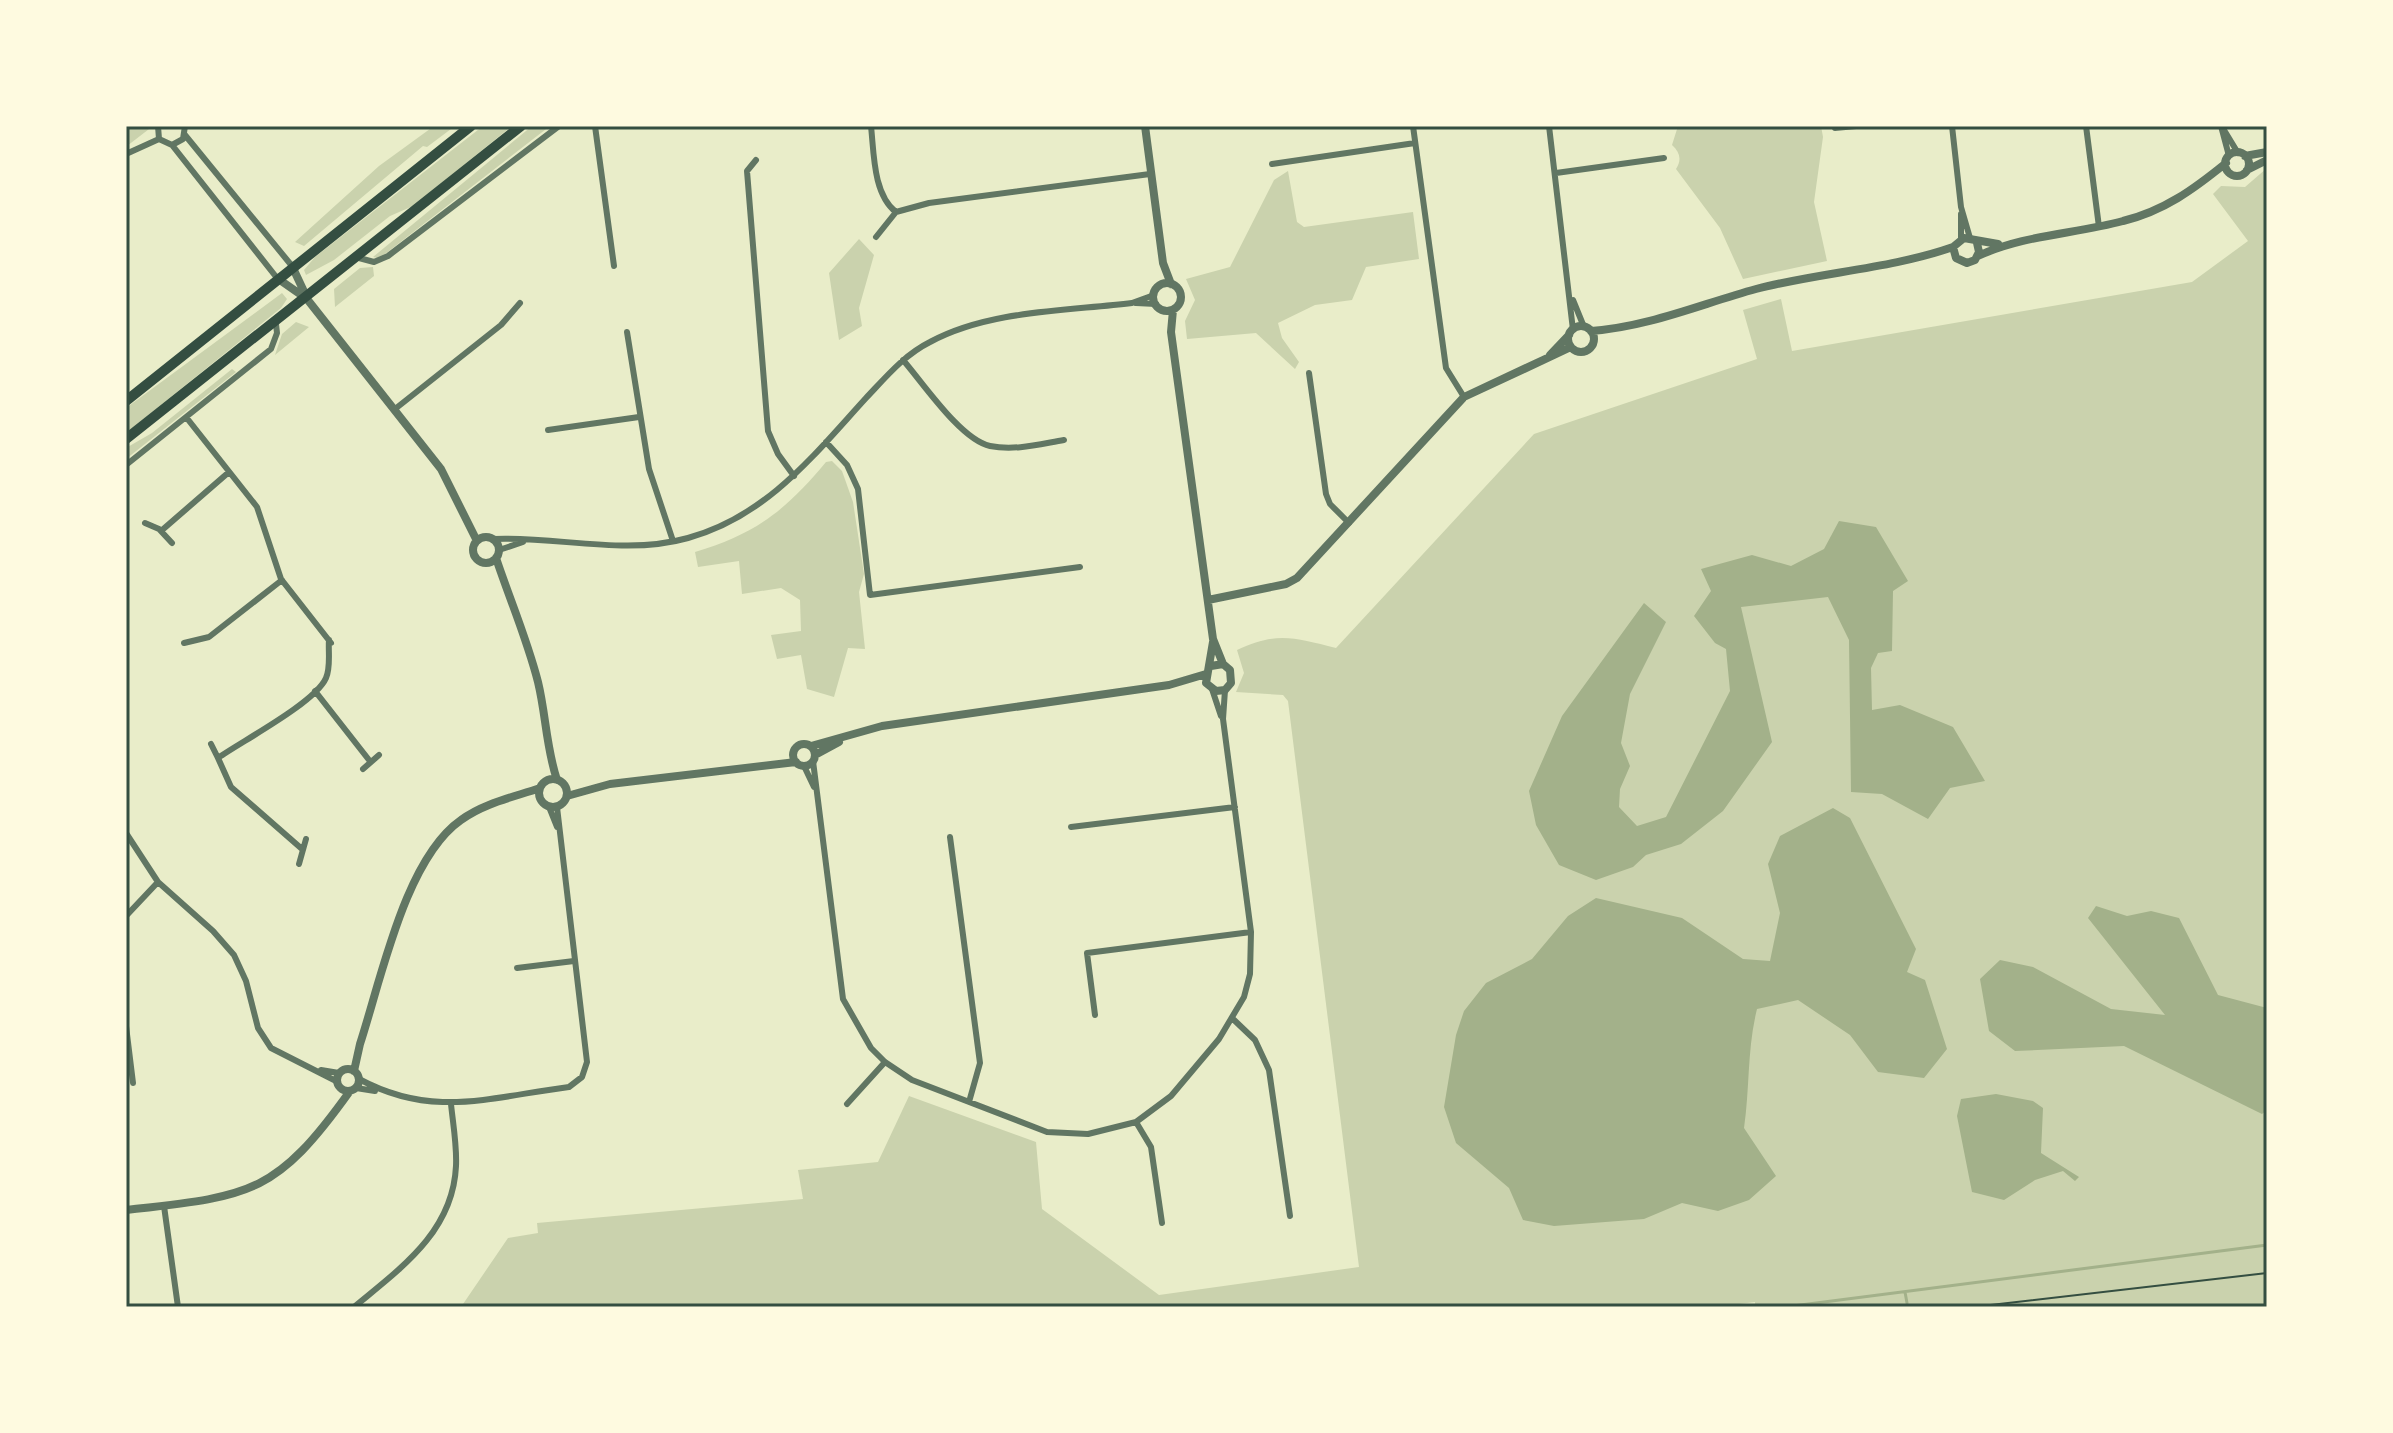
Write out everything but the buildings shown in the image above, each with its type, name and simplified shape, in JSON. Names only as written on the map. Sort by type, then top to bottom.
[{"type":"main road","points":[[126,401],[471,126]]},
{"type":"main road","points":[[126,439],[276,324],[521,126]]},
{"type":"street","points":[[185,126],[185,135],[292,266],[307,299],[441,469],[467,514],[498,554],[505,584],[523,624],[539,687],[548,752],[557,780],[566,791]]},
{"type":"street","points":[[359,258],[374,262],[388,256],[559,126]]},
{"type":"street","points":[[595,126],[614,266]]},
{"type":"street","points":[[871,126],[878,181],[888,205],[896,212]]},
{"type":"street","points":[[770,764],[793,753],[801,744],[813,754],[814,787],[843,999],[856,1026],[885,1062],[912,1080],[1047,1132],[1088,1134],[1136,1122],[1171,1096],[1233,1019],[1250,974],[1251,932],[1223,719],[1225,690],[1231,683],[1232,674],[1223,664],[1213,639],[1171,332],[1173,310],[1181,296],[1171,284],[1163,263],[1145,126]]},
{"type":"street","points":[[1413,126],[1446,368],[1464,397]]},
{"type":"street","points":[[1549,126],[1571,297],[1571,347]]},
{"type":"street","points":[[1835,128],[1856,126]]},
{"type":"street","points":[[1952,126],[1961,207],[1969,240],[1978,256]]},
{"type":"street","points":[[2086,126],[2099,227]]},
{"type":"street","points":[[2222,127],[2238,176],[2267,160]]},
{"type":"street","points":[[157,128],[159,139]]},
{"type":"street","points":[[141,148],[157,128]]},
{"type":"street","points":[[172,145],[185,135]]},
{"type":"street","points":[[159,139],[172,145],[277,278],[307,299]]},
{"type":"street","points":[[126,154],[159,139]]},
{"type":"street","points":[[1272,164],[1415,143]]},
{"type":"street","points":[[1922,258],[1956,258],[1967,263],[2002,245],[2099,227],[2158,209],[2198,187],[2233,160],[2267,152]]},
{"type":"street","points":[[1556,173],[1664,158]]},
{"type":"street","points":[[756,160],[747,171],[768,431],[778,454],[794,476]]},
{"type":"street","points":[[2233,160],[2247,170]]},
{"type":"street","points":[[876,237],[896,212],[938,201],[1150,174]]},
{"type":"street","points":[[208,189],[220,178]]},
{"type":"street","points":[[240,231],[254,220]]},
{"type":"street","points":[[1571,332],[1617,329],[1755,290],[1922,258],[1969,240],[2002,245]]},
{"type":"street","points":[[1953,247],[1956,258]]},
{"type":"street","points":[[1163,263],[1157,303],[1171,332]]},
{"type":"street","points":[[1160,286],[1171,284]]},
{"type":"street","points":[[1571,297],[1589,333],[1586,351],[1578,352],[1571,347]]},
{"type":"street","points":[[395,409],[501,325],[520,303]]},
{"type":"street","points":[[505,584],[475,557],[473,549],[485,539],[629,547],[673,541],[744,517],[780,491],[903,360],[930,342],[979,323],[1132,303],[1157,303],[1173,310]]},
{"type":"street","points":[[126,465],[271,349],[277,333],[276,324]]},
{"type":"street","points":[[627,332],[649,469],[673,541]]},
{"type":"street","points":[[1549,356],[1571,332]]},
{"type":"street","points":[[1208,596],[1286,584],[1308,569],[1464,397],[1571,347]]},
{"type":"street","points":[[903,360],[966,433],[987,446],[1015,448],[1064,440]]},
{"type":"street","points":[[1309,373],[1326,494],[1330,504],[1349,523]]},
{"type":"street","points":[[186,417],[257,507],[282,580],[330,641],[327,674],[315,691],[218,758]]},
{"type":"street","points":[[548,430],[639,417]]},
{"type":"street","points":[[826,442],[847,465],[858,489],[870,595],[1080,567]]},
{"type":"street","points":[[161,531],[229,472]]},
{"type":"street","points":[[145,523],[161,531],[172,543]]},
{"type":"street","points":[[486,564],[498,554],[527,541]]},
{"type":"street","points":[[184,643],[209,637],[282,580]]},
{"type":"street","points":[[1213,639],[1208,670],[1210,688],[1223,719]]},
{"type":"street","points":[[553,807],[566,791],[770,764],[800,764],[853,734],[882,726],[1183,682],[1223,664]]},
{"type":"street","points":[[1183,682],[1225,690]]},
{"type":"street","points":[[315,691],[369,760]]},
{"type":"street","points":[[211,744],[231,787],[302,849]]},
{"type":"street","points":[[126,833],[158,882],[213,931],[234,955],[242,970],[264,1039],[281,1055],[314,1069],[420,1102],[451,1104],[569,1087],[582,1077],[587,1062],[560,834],[553,807],[542,789],[548,752]]},
{"type":"street","points":[[793,753],[814,787]]},
{"type":"street","points":[[363,769],[369,760],[379,755]]},
{"type":"street","points":[[126,1210],[218,1199],[250,1190],[273,1178],[309,1148],[333,1115],[360,1044],[412,884],[427,854],[460,820],[507,799],[542,789],[557,780]]},
{"type":"street","points":[[1071,827],[1235,807]]},
{"type":"street","points":[[950,837],[980,1063],[969,1102]]},
{"type":"street","points":[[299,864],[306,839]]},
{"type":"street","points":[[126,916],[158,882]]},
{"type":"street","points":[[1095,1015],[1087,953],[1251,932]]},
{"type":"street","points":[[517,968],[574,961]]},
{"type":"street","points":[[1233,1019],[1255,1040],[1269,1070],[1290,1216]]},
{"type":"street","points":[[126,1026],[133,1083]]},
{"type":"street","points":[[847,1104],[885,1062]]},
{"type":"street","points":[[354,1307],[411,1259],[444,1217],[456,1166],[451,1104]]},
{"type":"street","points":[[1136,1122],[1151,1147],[1162,1223]]},
{"type":"street","points":[[164,1206],[178,1307]]},
{"type":"path","points":[[1973,1307],[2267,1273]]},
{"type":"shaded area","points":[[126,126],[153,126],[127,146]]},
{"type":"shaded area","points":[[434,126],[455,126],[427,147],[423,146],[304,246],[295,242],[379,166]]},
{"type":"shaded area","points":[[483,126],[512,126],[413,206],[390,216],[334,260],[306,275],[304,270],[315,257]]},
{"type":"shaded area","points":[[532,126],[550,126],[385,254],[373,257]]},
{"type":"shaded area","points":[[1678,126],[1821,126],[1823,137],[1814,202],[1827,261],[1743,279],[1720,228],[1676,169],[1679,156],[1672,145]]},
{"type":"shaded area","points":[[2267,168],[2267,1307],[1755,1307],[1755,1302],[1715,1307],[461,1307],[508,1238],[538,1233],[537,1223],[803,1199],[798,1170],[878,1162],[909,1096],[1036,1142],[1042,1209],[1159,1295],[1359,1267],[1288,701],[1283,695],[1236,692],[1244,673],[1237,650],[1275,638],[1309,641],[1336,648],[1534,434],[1757,359],[1743,310],[1781,299],[1792,351],[2192,282],[2248,241],[2213,194],[2221,186],[2245,187]]},
{"type":"shaded area","points":[[1288,171],[1297,222],[1304,227],[1413,212],[1419,259],[1366,267],[1352,300],[1315,305],[1278,323],[1282,338],[1299,362],[1295,369],[1256,333],[1187,339],[1185,321],[1195,300],[1186,279],[1230,267],[1274,180]]},
{"type":"shaded area","points":[[859,239],[874,255],[859,308],[862,326],[839,340],[829,273]]},
{"type":"shaded area","points":[[373,267],[374,276],[335,307],[334,289],[360,268]]},
{"type":"shaded area","points":[[282,293],[287,299],[281,308],[126,433],[126,408]]},
{"type":"shaded area","points":[[296,322],[309,327],[275,355],[282,334]]},
{"type":"shaded area","points":[[232,369],[236,372],[126,459],[126,448],[152,433]]},
{"type":"shaded area","points":[[832,461],[842,471],[853,502],[864,574],[859,592],[865,649],[848,648],[834,697],[807,689],[801,655],[777,659],[771,635],[801,631],[800,600],[781,588],[742,594],[739,561],[698,567],[695,552],[753,528],[783,507],[826,462]]},
{"type":"shaded area","points":[[1839,521],[1876,527],[1908,581],[1893,591],[1892,651],[1878,653],[1871,668],[1872,710],[1900,705],[1953,727],[1985,781],[1950,788],[1928,819],[1882,794],[1851,792],[1849,640],[1828,597],[1741,607],[1772,742],[1723,811],[1681,844],[1646,855],[1633,867],[1596,880],[1559,865],[1536,825],[1529,791],[1562,716],[1644,603],[1666,622],[1630,694],[1621,743],[1630,766],[1620,789],[1619,807],[1637,826],[1666,817],[1730,691],[1726,649],[1715,643],[1694,616],[1711,591],[1701,569],[1752,555],[1791,566],[1824,549]]},
{"type":"shaded area","points":[[1833,808],[1850,818],[1916,949],[1907,972],[1925,980],[1947,1049],[1924,1078],[1878,1072],[1850,1035],[1798,1000],[1757,1009],[1744,1128],[1776,1176],[1749,1200],[1718,1211],[1682,1203],[1644,1219],[1554,1226],[1523,1220],[1509,1188],[1456,1143],[1444,1107],[1456,1035],[1464,1011],[1486,983],[1532,959],[1568,916],[1596,898],[1682,918],[1743,959],[1770,961],[1780,913],[1768,864],[1780,836]]},
{"type":"shaded area","points":[[2096,906],[2127,916],[2151,911],[2179,918],[2218,995],[2267,1008],[2267,1110],[2262,1114],[2124,1046],[2015,1051],[1989,1031],[1980,979],[2000,960],[2033,967],[2111,1009],[2165,1015],[2088,918]]},
{"type":"shaded area","points":[[1996,1094],[2033,1101],[2043,1108],[2041,1153],[2079,1177],[2075,1181],[2063,1171],[2035,1180],[2004,1200],[1972,1192],[1957,1116],[1961,1099]]},
{"type":"waterway","points":[[1785,1307],[2267,1245]]},
{"type":"waterway","points":[[1905,1292],[1907,1303]]}]
